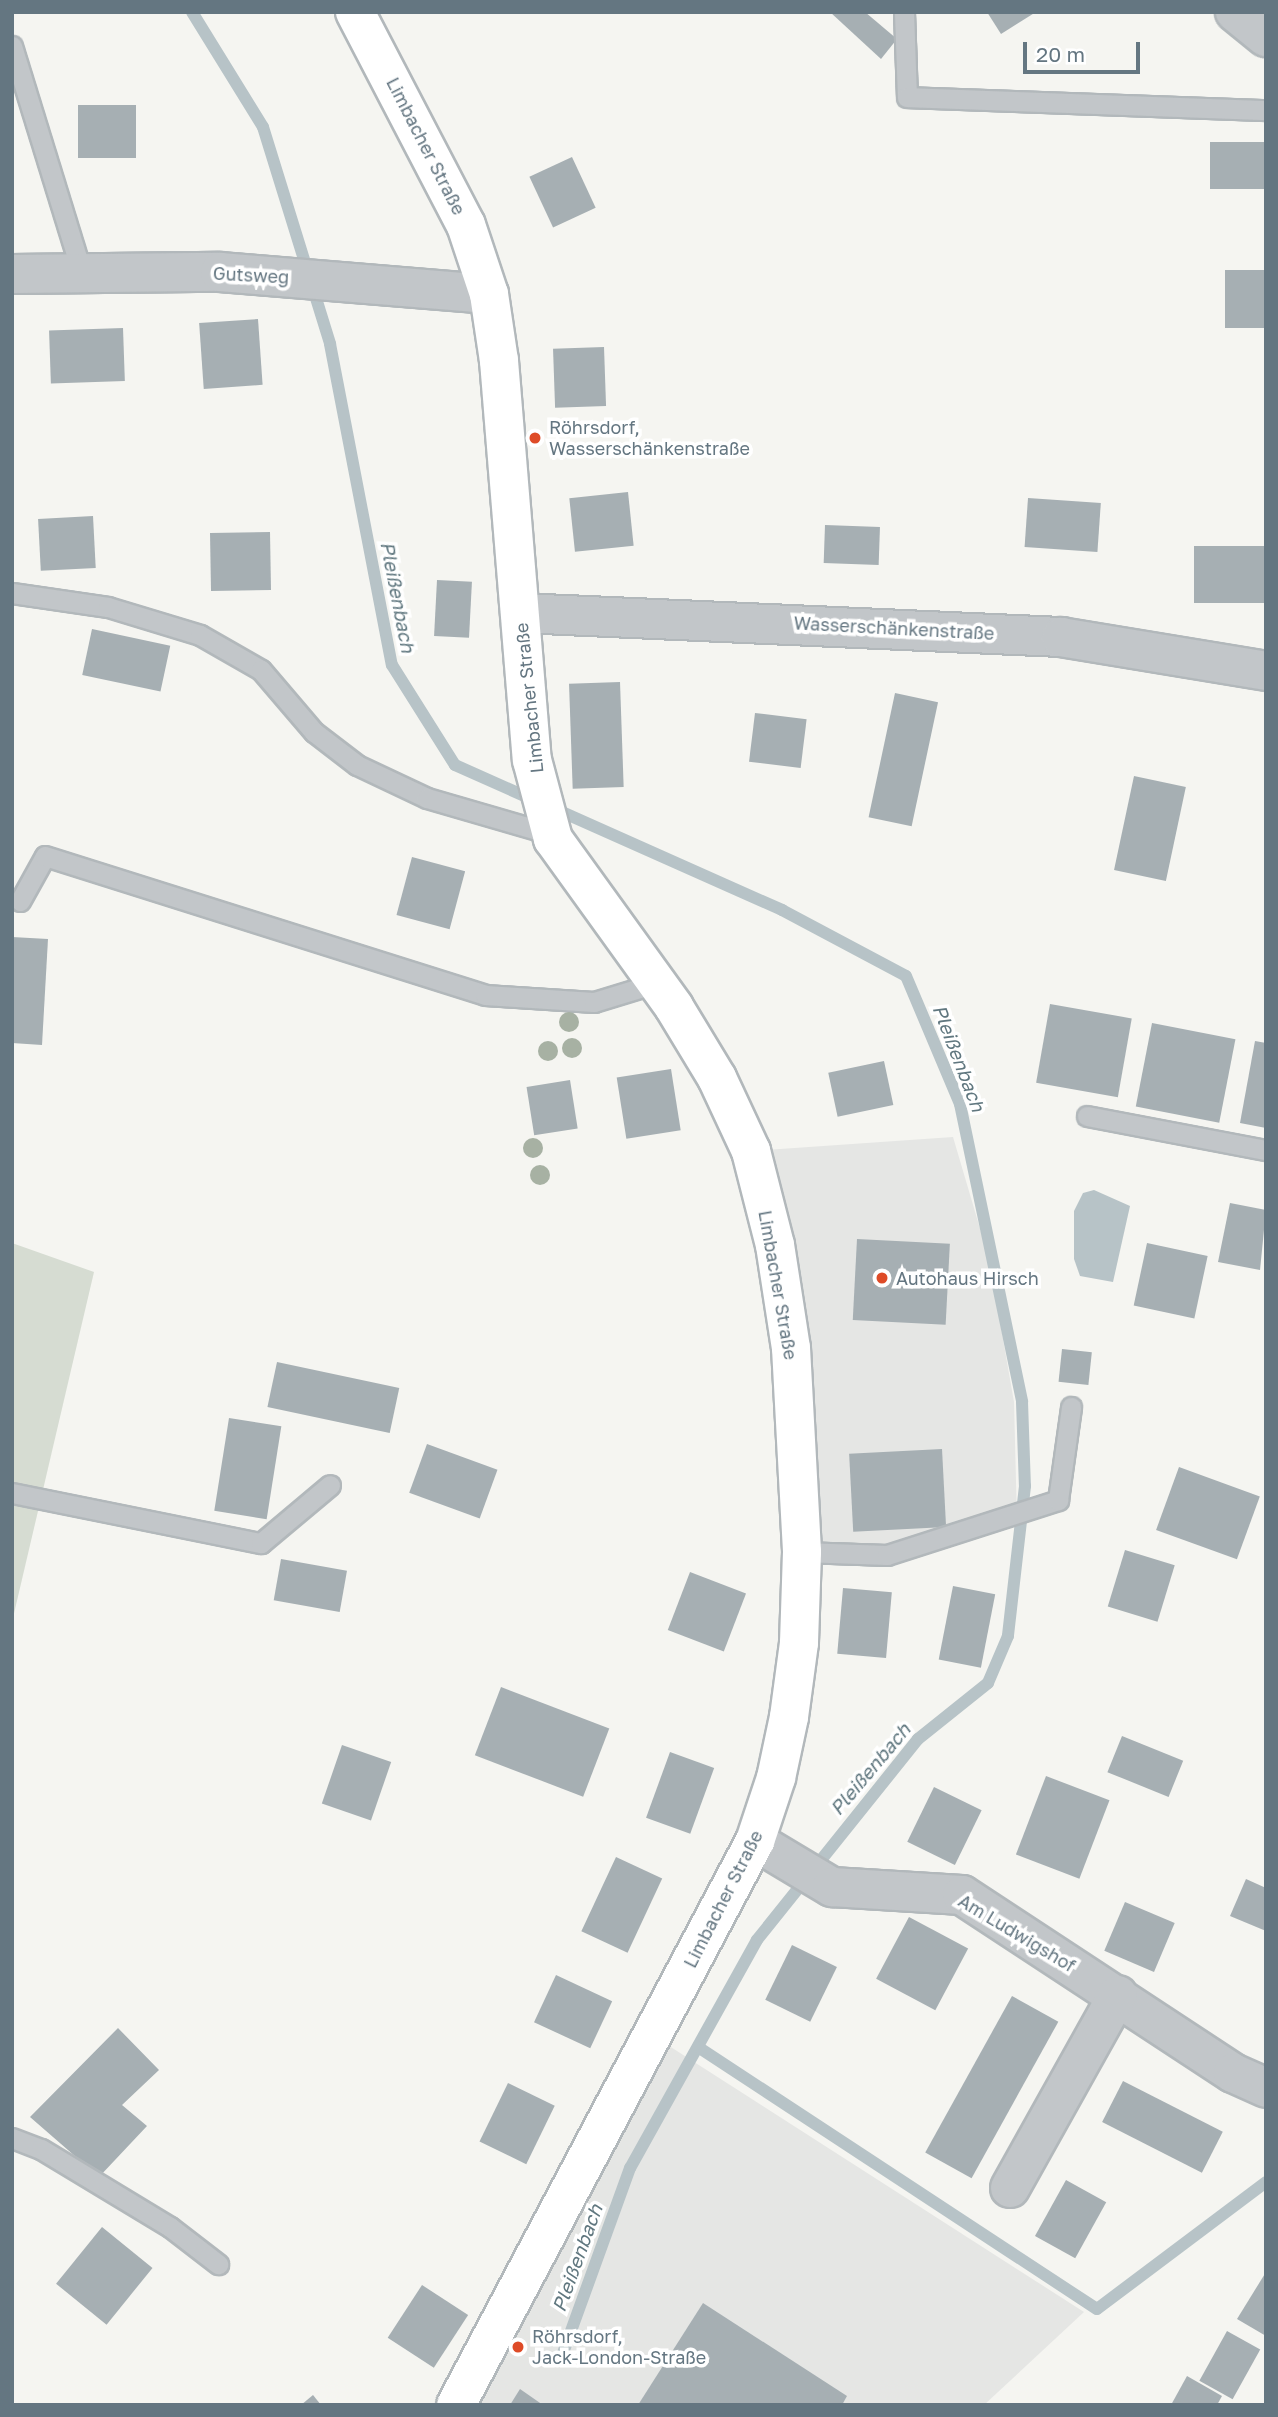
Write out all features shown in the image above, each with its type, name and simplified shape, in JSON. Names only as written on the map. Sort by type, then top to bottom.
[{"type":"street","name":"Limbacher Straße","points":[[355,12],[467,225],[489,294],[532,760],[552,837],[656,983],[717,1078],[751,1151],[775,1245],[791,1348],[802,1552],[799,1643],[789,1717],[776,1778],[755,1841],[456,2405]]},
{"type":"street","points":[[1235,12],[1266,37]]},
{"type":"street","name":"Gutsweg","points":[[12,274],[268,276],[369,282],[489,294]]},
{"type":"street","name":"Wasserschänkenstraße","points":[[520,612],[1061,637],[1266,671]]},
{"type":"street","name":"Am Ludwigshof","points":[[755,1841],[832,1887],[962,1895],[1233,2073],[1266,2088]]},
{"type":"street","points":[[1010,2188],[1118,1995]]},
{"type":"lane","points":[[904,12],[907,97],[1266,110]]},
{"type":"lane","points":[[12,46],[82,274]]},
{"type":"lane","points":[[12,593],[108,607],[200,635],[261,670],[314,732],[357,765],[427,798],[552,837]]},
{"type":"lane","points":[[20,901],[45,856],[485,995],[594,1002],[656,983]]},
{"type":"lane","points":[[1087,1116],[1266,1150]]},
{"type":"lane","points":[[802,1552],[887,1555],[1008,1520],[1058,1500],[1071,1407]]},
{"type":"lane","points":[[12,1493],[261,1543],[330,1485]]},
{"type":"lane","points":[[12,2138],[41,2149],[170,2227],[218,2264]]},
{"type":"shaded area","points":[[953,1137],[989,1259],[1014,1402],[1017,1521],[908,1561],[832,1564],[802,1552],[751,1151]]},
{"type":"shaded area","points":[[1094,1190],[1130,1206],[1113,1282],[1080,1276],[1074,1259],[1074,1211],[1083,1193]]},
{"type":"shaded area","points":[[12,1243],[94,1272],[12,1622]]},
{"type":"shaded area","points":[[652,2035],[1084,2312],[984,2405],[456,2405]]},
{"type":"building","points":[[830,12],[865,12],[897,39],[881,59]]},
{"type":"building","points":[[987,12],[1036,12],[1001,34]]},
{"type":"building","points":[[78,105],[136,105],[136,158],[78,158]]},
{"type":"building","points":[[1210,142],[1266,142],[1266,189],[1210,189]]},
{"type":"building","points":[[572,157],[596,208],[553,228],[529,177]]},
{"type":"building","points":[[1225,270],[1266,270],[1266,328],[1225,328]]},
{"type":"building","points":[[258,319],[263,385],[204,389],[199,323]]},
{"type":"building","points":[[123,328],[125,381],[51,384],[49,331]]},
{"type":"building","points":[[604,347],[606,406],[555,408],[553,349]]},
{"type":"building","points":[[628,492],[634,546],[575,552],[569,498]]},
{"type":"building","points":[[1028,498],[1101,503],[1097,552],[1025,547]]},
{"type":"building","points":[[93,516],[96,568],[41,571],[38,519]]},
{"type":"building","points":[[825,525],[880,527],[879,565],[824,563]]},
{"type":"building","points":[[270,532],[271,590],[211,591],[210,533]]},
{"type":"building","points":[[1194,546],[1266,546],[1266,603],[1194,603]]},
{"type":"building","points":[[437,580],[472,582],[469,638],[434,636]]},
{"type":"building","points":[[92,629],[170,646],[160,692],[82,675]]},
{"type":"building","points":[[620,682],[624,787],[573,789],[569,684]]},
{"type":"building","points":[[895,693],[938,702],[912,826],[869,817]]},
{"type":"building","points":[[755,713],[807,719],[801,768],[749,762]]},
{"type":"building","points":[[1134,776],[1186,787],[1166,881],[1114,870]]},
{"type":"building","points":[[412,857],[465,871],[450,929],[396,915]]},
{"type":"building","points":[[12,937],[48,939],[42,1045],[12,1043]]},
{"type":"building","points":[[1050,1004],[1132,1018],[1118,1097],[1036,1083]]},
{"type":"building","points":[[1152,1023],[1235,1039],[1219,1123],[1136,1106]]},
{"type":"building","points":[[1255,1041],[1266,1043],[1266,1128],[1240,1123]]},
{"type":"building","points":[[884,1061],[893,1105],[838,1117],[828,1073]]},
{"type":"building","points":[[671,1069],[681,1130],[626,1139],[617,1078]]},
{"type":"building","points":[[570,1080],[578,1128],[534,1135],[527,1087]]},
{"type":"building","points":[[1230,1203],[1266,1210],[1260,1270],[1218,1262]]},
{"type":"building","points":[[857,1239],[950,1244],[946,1325],[853,1320]]},
{"type":"building","points":[[1147,1243],[1208,1256],[1194,1318],[1134,1306]]},
{"type":"building","points":[[1062,1349],[1092,1352],[1088,1385],[1059,1382]]},
{"type":"building","points":[[277,1362],[399,1388],[390,1433],[267,1407]]},
{"type":"building","points":[[229,1418],[281,1426],[267,1519],[214,1511]]},
{"type":"building","points":[[427,1444],[497,1470],[480,1519],[409,1493]]},
{"type":"building","points":[[942,1449],[946,1527],[853,1532],[849,1454]]},
{"type":"building","points":[[1179,1467],[1260,1496],[1237,1559],[1156,1530]]},
{"type":"building","points":[[1125,1550],[1175,1565],[1157,1622],[1108,1606]]},
{"type":"building","points":[[281,1559],[347,1571],[340,1612],[274,1600]]},
{"type":"building","points":[[690,1572],[746,1594],[724,1651],[668,1630]]},
{"type":"building","points":[[953,1586],[995,1594],[981,1668],[939,1660]]},
{"type":"building","points":[[843,1588],[892,1592],[886,1658],[837,1654]]},
{"type":"building","points":[[501,1687],[609,1729],[583,1797],[475,1755]]},
{"type":"building","points":[[1122,1736],[1183,1761],[1169,1797],[1107,1772]]},
{"type":"building","points":[[342,1745],[391,1762],[371,1821],[322,1804]]},
{"type":"building","points":[[670,1752],[714,1768],[690,1834],[646,1818]]},
{"type":"building","points":[[1046,1776],[1109,1800],[1079,1879],[1016,1854]]},
{"type":"building","points":[[934,1787],[982,1810],[955,1865],[907,1842]]},
{"type":"building","points":[[616,1857],[662,1879],[628,1953],[581,1931]]},
{"type":"building","points":[[1246,1879],[1266,1888],[1266,1931],[1230,1916]]},
{"type":"building","points":[[1125,1902],[1175,1923],[1154,1972],[1104,1951]]},
{"type":"building","points":[[909,1917],[968,1948],[935,2010],[876,1979]]},
{"type":"building","points":[[792,1945],[837,1967],[810,2022],[765,2000]]},
{"type":"building","points":[[556,1975],[612,2001],[590,2048],[534,2022]]},
{"type":"building","points":[[1012,1996],[1058,2022],[972,2178],[925,2153]]},
{"type":"building","points":[[118,2028],[159,2070],[122,2105],[147,2126],[99,2177],[30,2117]]},
{"type":"building","points":[[1123,2081],[1223,2132],[1202,2173],[1102,2122]]},
{"type":"building","points":[[508,2083],[555,2106],[526,2164],[480,2141]]},
{"type":"building","points":[[1066,2180],[1106,2202],[1075,2258],[1035,2236]]},
{"type":"building","points":[[102,2227],[153,2268],[107,2325],[56,2284]]},
{"type":"building","points":[[1266,2272],[1266,2336],[1237,2319]]},
{"type":"building","points":[[422,2285],[468,2315],[434,2368],[388,2338]]},
{"type":"building","points":[[703,2303],[847,2396],[842,2405],[638,2405]]},
{"type":"building","points":[[1227,2331],[1260,2349],[1233,2399],[1199,2381]]},
{"type":"building","points":[[1187,2376],[1222,2396],[1217,2405],[1171,2405]]},
{"type":"building","points":[[520,2389],[543,2405],[510,2405]]},
{"type":"building","points":[[313,2395],[321,2405],[301,2405]]},
{"type":"waterway","name":"Pleißenbach","points":[[192,12],[263,127],[330,344],[392,665],[455,765],[536,801]]},
{"type":"waterway","name":"Pleißenbach","points":[[553,808],[782,910],[906,976],[960,1104],[1022,1402],[1025,1486],[1008,1636],[988,1683],[918,1739],[757,1940],[630,2168],[562,2356]]},
{"type":"waterway","points":[[698,2047],[1097,2309],[1266,2182]]},
{"type":"place","name":"Röhrsdorf, Wasserschänkenstraße","points":[[535,438]]},
{"type":"place","name":"Autohaus Hirsch","points":[[882,1278]]},
{"type":"place","name":"Röhrsdorf, Jack-London-Straße","points":[[518,2347]]}]
